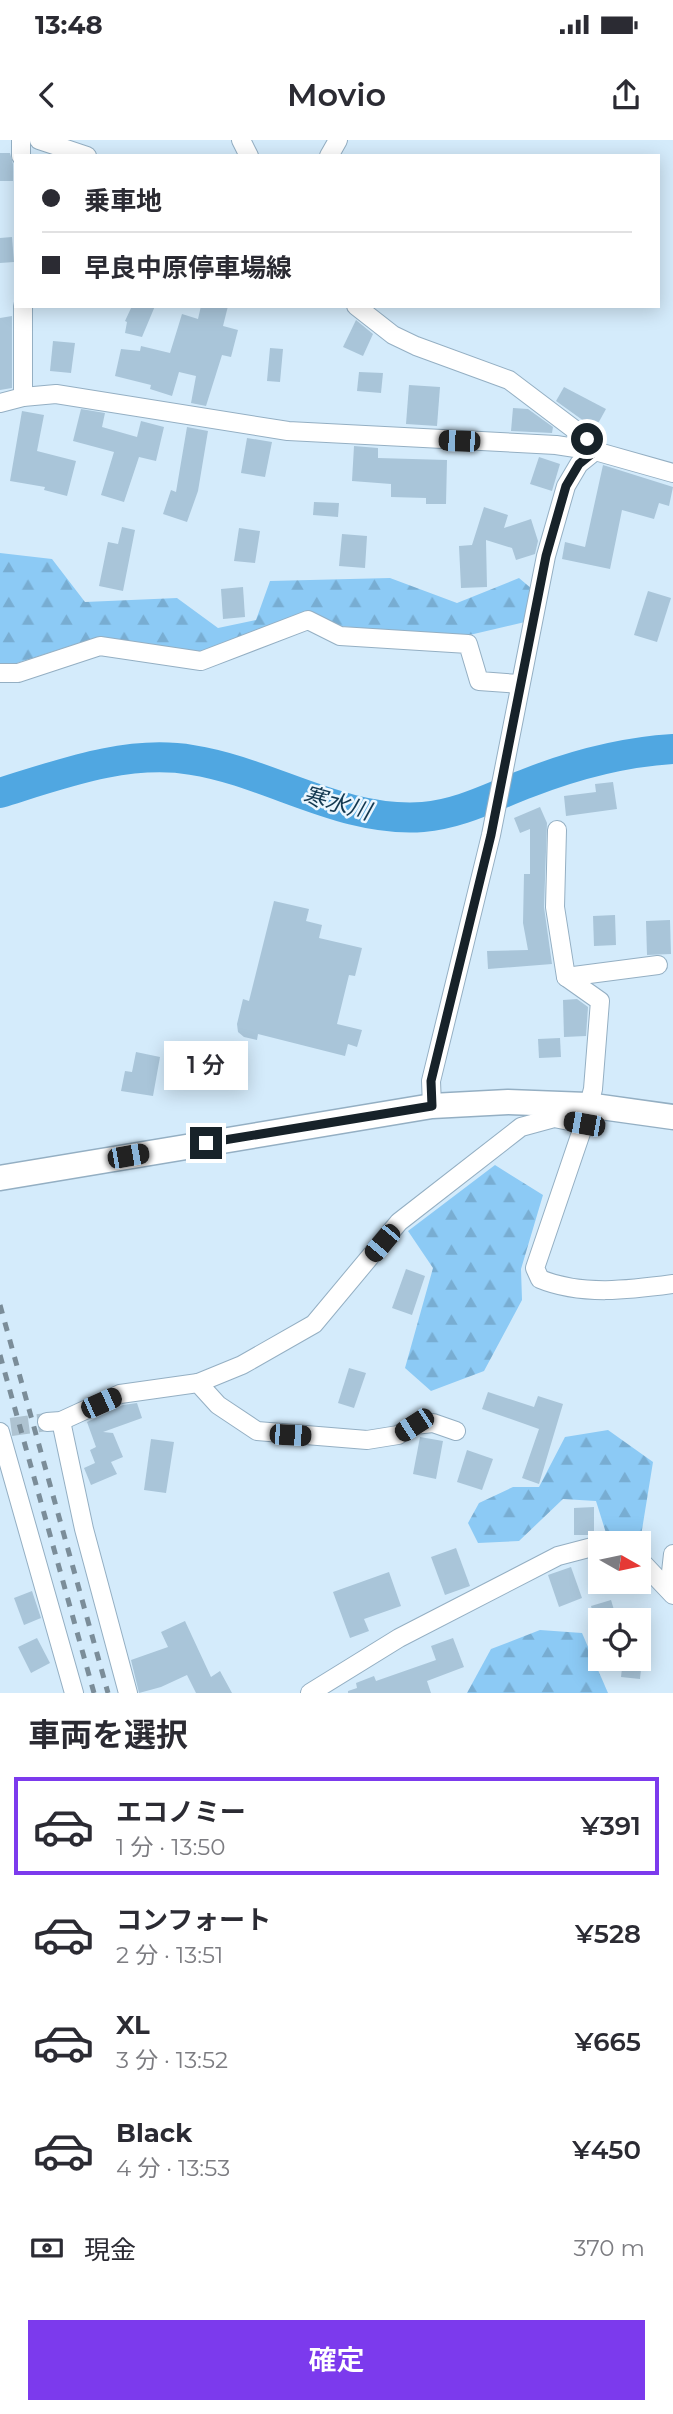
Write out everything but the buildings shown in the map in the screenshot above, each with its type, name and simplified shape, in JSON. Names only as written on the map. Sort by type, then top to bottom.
[{"type":"main road","points":[[0,1178],[432,1106],[508,1102],[586,1114],[673,1117]]},
{"type":"street","points":[[39,140],[81,154]]},
{"type":"street","points":[[23,308],[23,397]]},
{"type":"street","points":[[359,308],[393,335],[509,380],[587,439],[595,451]]},
{"type":"street","points":[[0,403],[23,397],[55,394],[81,396],[288,431],[556,445],[595,451],[673,473]]},
{"type":"street","points":[[432,1106],[431,1081],[491,835],[546,556],[566,486],[579,464],[595,451]]},
{"type":"street","points":[[0,673],[18,673],[100,646],[201,661],[308,620],[340,636],[468,644],[479,681],[519,684]]},
{"type":"street","points":[[557,830],[555,907],[566,977],[600,1001],[593,1089],[534,1268],[540,1279],[555,1285],[614,1290],[673,1284]]},
{"type":"street","points":[[566,977],[658,965]]},
{"type":"street","points":[[128,1693],[54,1422],[120,1394],[198,1383],[242,1365],[314,1324],[399,1222],[521,1128],[554,1118],[586,1114]]},
{"type":"street","points":[[198,1383],[218,1405],[257,1432],[368,1440],[398,1435],[414,1425],[433,1423],[456,1432]]},
{"type":"street","points":[[4,1430],[74,1693]]},
{"type":"street","points":[[310,1693],[399,1638],[558,1556],[588,1548]]},
{"type":"street","points":[[671,1593],[673,1554]]},
{"type":"street","points":[[651,1572],[671,1593]]},
{"type":"green space","points":[[0,553],[52,559],[85,602],[177,598],[218,628],[256,620],[270,581],[390,578],[457,603],[519,578],[532,589],[525,622],[461,637],[340,626],[310,613],[201,652],[95,638],[14,664],[0,664]]},
{"type":"green space","points":[[495,1165],[543,1195],[521,1269],[522,1300],[484,1371],[431,1391],[405,1368],[433,1268],[408,1231]]},
{"type":"green space","points":[[608,1430],[653,1462],[642,1531],[605,1531],[596,1501],[563,1499],[519,1541],[478,1543],[468,1523],[479,1503],[513,1487],[539,1487],[565,1437]]},
{"type":"green space","points":[[540,1630],[582,1633],[588,1647],[588,1671],[598,1671],[608,1693],[467,1693],[491,1649]]},
{"type":"waterway","name":"寒水川","points":[[0,793],[95,765],[168,757],[221,766],[334,805],[363,812],[393,817],[423,817],[464,808],[581,765],[618,756],[673,749]]},
{"type":"tunnel","points":[[11,1427],[47,1422]]},
{"type":"railway","points":[[0,1305],[108,1693]]},
{"type":"railway","points":[[0,1355],[94,1693]]},
{"type":"route","points":[[206,1143],[432,1106],[431,1081],[491,835],[546,556],[566,486],[579,464],[595,451],[587,439]]}]
